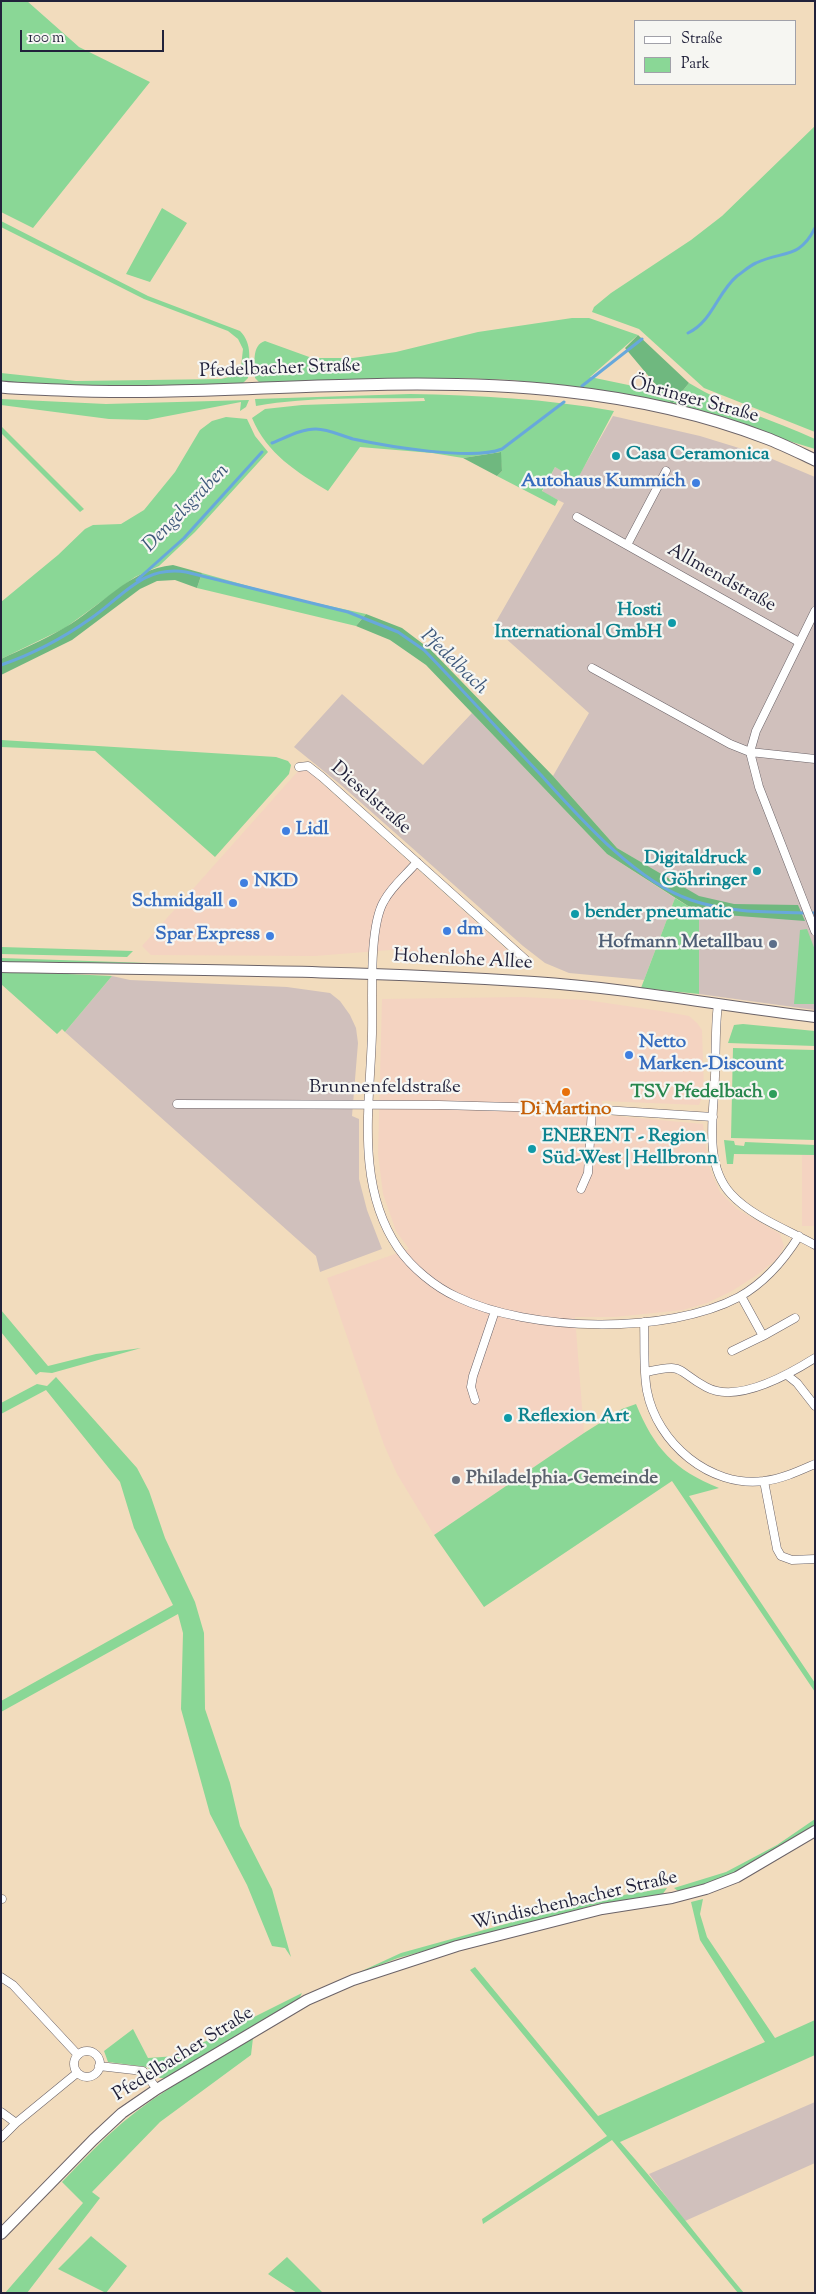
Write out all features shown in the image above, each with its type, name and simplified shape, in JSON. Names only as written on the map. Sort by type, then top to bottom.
[{"type":"main road","name":"Pfedelbacher Straße","points":[[1,387],[94,392],[151,392],[458,383],[560,390]]},
{"type":"main road","name":"Öhringer Straße","points":[[560,390],[642,403],[689,414],[765,438],[815,460]]},
{"type":"street","points":[[627,545],[666,471]]},
{"type":"street","name":"Allmendstraße","points":[[577,517],[799,642]]},
{"type":"street","points":[[815,612],[756,731],[750,752],[759,787],[815,931]]},
{"type":"street","points":[[592,668],[730,744],[750,752],[815,759]]},
{"type":"street","name":"Dieselstraße","points":[[299,767],[308,766],[322,777],[526,960]]},
{"type":"street","name":"Dieselstraße","points":[[417,862],[390,891],[382,903],[378,917],[373,975],[368,1162],[374,1198],[383,1220],[399,1248],[433,1283],[457,1297],[495,1311],[538,1320],[610,1324],[644,1322],[688,1315],[715,1308],[741,1296],[772,1272],[787,1256],[799,1236]]},
{"type":"street","name":"Hohenlohe Allee","points":[[1,967],[373,975],[535,982],[639,992],[815,1017]]},
{"type":"street","points":[[718,1004],[713,1117],[713,1149],[718,1171],[730,1193],[754,1212],[815,1245]]},
{"type":"street","name":"Brunnenfeldstraße","points":[[177,1104],[592,1109],[713,1117]]},
{"type":"street","points":[[581,1189],[588,1173],[592,1109]]},
{"type":"street","points":[[741,1296],[763,1336]]},
{"type":"street","points":[[475,1400],[471,1387],[473,1376],[495,1311]]},
{"type":"street","points":[[732,1351],[795,1318]]},
{"type":"street","points":[[644,1322],[648,1392],[659,1424],[684,1455],[710,1471],[729,1478],[764,1481],[791,1474],[815,1464]]},
{"type":"street","points":[[646,1372],[666,1368],[679,1368],[707,1388],[720,1391],[759,1387],[787,1375],[815,1358]]},
{"type":"street","points":[[787,1375],[797,1383],[815,1406]]},
{"type":"street","points":[[764,1481],[777,1549],[781,1556],[792,1560],[814,1560]]},
{"type":"street","name":"Windischenbacher Straße","points":[[307,2000],[352,1980],[458,1946],[602,1909],[672,1898],[706,1889],[737,1877],[815,1831]]},
{"type":"street","points":[[1,1977],[13,1985],[78,2055]]},
{"type":"street","name":"Pfedelbacher Straße","points":[[1,2234],[122,2113],[157,2089],[307,2000]]},
{"type":"street","points":[[82,2052],[92,2052],[98,2058],[100,2066],[98,2071],[90,2077],[80,2076],[74,2063],[82,2052]]},
{"type":"street","points":[[100,2066],[143,2071],[157,2089]]},
{"type":"street","points":[[1,2138],[16,2123],[77,2073]]},
{"type":"street","points":[[1,2112],[16,2123]]},
{"type":"shaded area","points":[[613,416],[700,436],[765,456],[815,477],[815,1010],[699,994],[698,896],[617,848],[553,776],[589,713],[493,627],[564,503],[542,492],[555,467],[577,479]]},
{"type":"shaded area","points":[[342,694],[423,765],[472,713],[607,854],[675,898],[644,980],[569,973],[545,963],[523,946],[341,785],[294,747]]},
{"type":"shaded area","points":[[299,770],[307,770],[509,952],[503,967],[434,962],[391,950],[315,956],[151,955],[142,946]]},
{"type":"shaded area","points":[[112,976],[130,980],[287,987],[330,993],[340,1001],[356,1028],[358,1043],[352,1116],[359,1119],[359,1179],[367,1210],[382,1249],[320,1272],[316,1256],[65,1032]]},
{"type":"shaded area","points":[[522,997],[586,1000],[661,1011],[689,1016],[697,1023],[702,1030],[704,1092],[699,1105],[602,1101],[605,1115],[703,1124],[708,1164],[720,1192],[737,1209],[780,1234],[784,1246],[778,1258],[757,1275],[732,1291],[707,1303],[683,1310],[615,1317],[575,1317],[584,1433],[434,1535],[397,1474],[384,1445],[327,1278],[409,1249],[396,1231],[383,1194],[378,1154],[382,999]]},
{"type":"shaded area","points":[[802,1147],[815,1147],[815,1226],[802,1226]]},
{"type":"shaded area","points":[[815,2102],[815,2163],[685,2221],[649,2174]]},
{"type":"green space","points":[[1,1],[27,1],[79,47],[150,82],[33,228],[1,212]]},
{"type":"green space","points":[[815,126],[815,432],[704,388],[639,329],[592,312],[594,307],[611,293],[691,240],[722,216]]},
{"type":"green space","points":[[162,208],[187,223],[150,282],[126,274]]},
{"type":"green space","points":[[1,221],[148,296],[240,331],[249,347],[248,378],[242,384],[150,388],[1,382],[1,373],[76,381],[221,379],[233,376],[241,367],[243,349],[238,339],[228,331],[144,299],[1,227]]},
{"type":"green space","points":[[572,318],[589,318],[638,335],[590,377],[662,392],[672,404],[689,383],[735,406],[815,439],[815,449],[672,405],[567,386],[511,380],[460,378],[355,379],[261,384],[255,378],[254,362],[256,351],[261,343],[265,341],[312,358],[353,358],[396,352],[478,332]]},
{"type":"green space","points":[[638,335],[689,383],[672,404],[625,348]]},
{"type":"green space","points":[[410,394],[512,398],[614,411],[577,480],[555,467],[542,491],[558,500],[555,506],[497,476],[502,471],[500,452],[463,458],[432,453],[360,447],[328,491],[305,477],[274,452],[258,431],[252,418],[265,409],[302,405],[425,401],[424,398],[340,399],[256,406],[255,399]]},
{"type":"green space","points":[[1,399],[106,404],[249,400],[246,407],[240,411],[241,402],[147,420],[109,419],[1,405]]},
{"type":"green space","points":[[226,417],[247,419],[255,436],[268,452],[195,532],[159,566],[135,577],[65,628],[1,659],[1,602],[58,555],[85,529],[93,525],[121,524],[144,510],[175,472],[200,430],[212,421]]},
{"type":"green space","points":[[1,426],[84,509],[80,512],[1,433]]},
{"type":"green space","points":[[501,452],[502,471],[497,476],[463,458]]},
{"type":"green space","points":[[173,565],[202,573],[197,588],[175,580],[157,581],[140,589],[72,640],[1,675],[1,659],[64,628],[129,581],[157,568]]},
{"type":"green space","points":[[202,573],[284,596],[366,614],[356,626],[197,588]]},
{"type":"green space","points":[[366,614],[402,628],[431,650],[553,776],[617,848],[699,896],[734,904],[798,905],[805,921],[699,913],[607,854],[426,665],[390,640],[356,626]]},
{"type":"green space","points":[[1,740],[276,757],[288,761],[291,765],[289,774],[215,857],[95,751],[1,747]]},
{"type":"green space","points":[[675,898],[699,913],[699,994],[641,988]]},
{"type":"green space","points":[[807,929],[815,950],[815,1004],[794,1004],[800,930]]},
{"type":"green space","points":[[1,947],[133,951],[127,957],[1,954]]},
{"type":"green space","points":[[1,958],[207,965],[206,967],[1,962]]},
{"type":"green space","points":[[1,971],[112,976],[65,1032],[62,1029],[57,1034],[1,984]]},
{"type":"green space","points":[[743,1024],[815,1031],[815,1046],[728,1043],[734,1025]]},
{"type":"green space","name":"TSV Pfedelbach","points":[[733,1048],[815,1050],[815,1140],[731,1138]]},
{"type":"green space","points":[[724,1140],[734,1141],[735,1145],[744,1146],[745,1142],[815,1145],[815,1155],[734,1154],[733,1164],[727,1164]]},
{"type":"green space","points":[[1,1310],[48,1366],[96,1354],[141,1348],[52,1373],[40,1372],[36,1375],[1,1332]]},
{"type":"green space","points":[[56,1377],[137,1468],[149,1491],[165,1538],[195,1602],[204,1633],[205,1709],[230,1783],[240,1826],[272,1889],[291,1957],[285,1948],[272,1946],[247,1885],[210,1814],[181,1709],[183,1633],[178,1614],[1,1712],[1,1701],[173,1605],[134,1528],[120,1482],[46,1390],[1,1414],[1,1403],[37,1384],[47,1386]]},
{"type":"green space","points":[[636,1404],[650,1433],[667,1456],[703,1481],[719,1488],[689,1496],[815,1683],[815,1692],[672,1481],[484,1607],[434,1535],[584,1433],[622,1409]]},
{"type":"green space","points":[[815,1819],[815,1826],[748,1867],[718,1880],[678,1891],[674,1888],[726,1872],[777,1845]]},
{"type":"green space","points":[[667,1888],[662,1895],[598,1904],[398,1958],[351,1976],[401,1953],[592,1900]]},
{"type":"green space","points":[[703,1899],[700,1914],[707,1937],[775,2038],[815,2020],[815,2055],[620,2142],[744,2293],[738,2293],[612,2140],[483,2224],[482,2219],[607,2136],[470,1970],[475,1967],[598,2116],[765,2042],[700,1940],[691,1902]]},
{"type":"green space","points":[[302,1993],[298,2001],[167,2078],[160,2078],[147,2067],[108,2062],[104,2051],[133,2029],[148,2058],[176,2056]]},
{"type":"green space","points":[[253,2038],[251,2055],[160,2122],[92,2192],[100,2198],[27,2293],[5,2293],[83,2203],[62,2182],[84,2159],[137,2111],[186,2078]]},
{"type":"green space","points":[[91,2236],[127,2266],[106,2293],[58,2269]]},
{"type":"green space","points":[[287,2257],[323,2293],[297,2293],[268,2274]]},
{"type":"waterway","name":"Dengelsgraben","points":[[688,333],[703,322],[724,291],[737,276],[756,263],[796,250],[803,245],[815,228]]},
{"type":"waterway","name":"Dengelsgraben","points":[[582,386],[642,339]]},
{"type":"waterway","name":"Dengelsgraben","points":[[272,443],[299,432],[321,429],[353,439],[407,448],[450,453],[488,452],[502,449],[564,402]]},
{"type":"waterway","name":"Dengelsgraben","points":[[137,580],[184,538],[262,452]]},
{"type":"waterway","name":"Pfedelbach","points":[[1,665],[36,651],[69,633],[134,585],[157,573],[171,571],[186,572],[348,612],[398,632],[424,650],[573,810],[629,864],[650,879],[670,891],[706,905],[737,910],[815,913]]},
{"type":"place","name":"Casa Ceramonica","points":[[616,456]]},
{"type":"place","name":"Autohaus Kummich","points":[[696,483]]},
{"type":"place","name":"Hosti International GmbH","points":[[672,623]]},
{"type":"place","name":"Lidl","points":[[286,831]]},
{"type":"place","name":"Digitaldruck Göhringer","points":[[757,871]]},
{"type":"place","name":"NKD","points":[[244,883]]},
{"type":"place","name":"Schmidgall","points":[[233,903]]},
{"type":"place","name":"bender pneumatic","points":[[575,914]]},
{"type":"place","name":"dm","points":[[447,931]]},
{"type":"place","name":"Spar Express","points":[[270,936]]},
{"type":"place","name":"Hofmann Metallbau","points":[[773,944]]},
{"type":"place","name":"Netto Marken-Discount","points":[[629,1055]]},
{"type":"place","name":"Di Martino","points":[[566,1092]]},
{"type":"place","name":"TSV Pfedelbach","points":[[773,1094]]},
{"type":"place","name":"ENERENT - Region Süd-West | Hellbronn","points":[[532,1149]]},
{"type":"place","name":"Reflexion Art","points":[[508,1418]]},
{"type":"place","name":"Philadelphia-Gemeinde","points":[[456,1480]]}]
